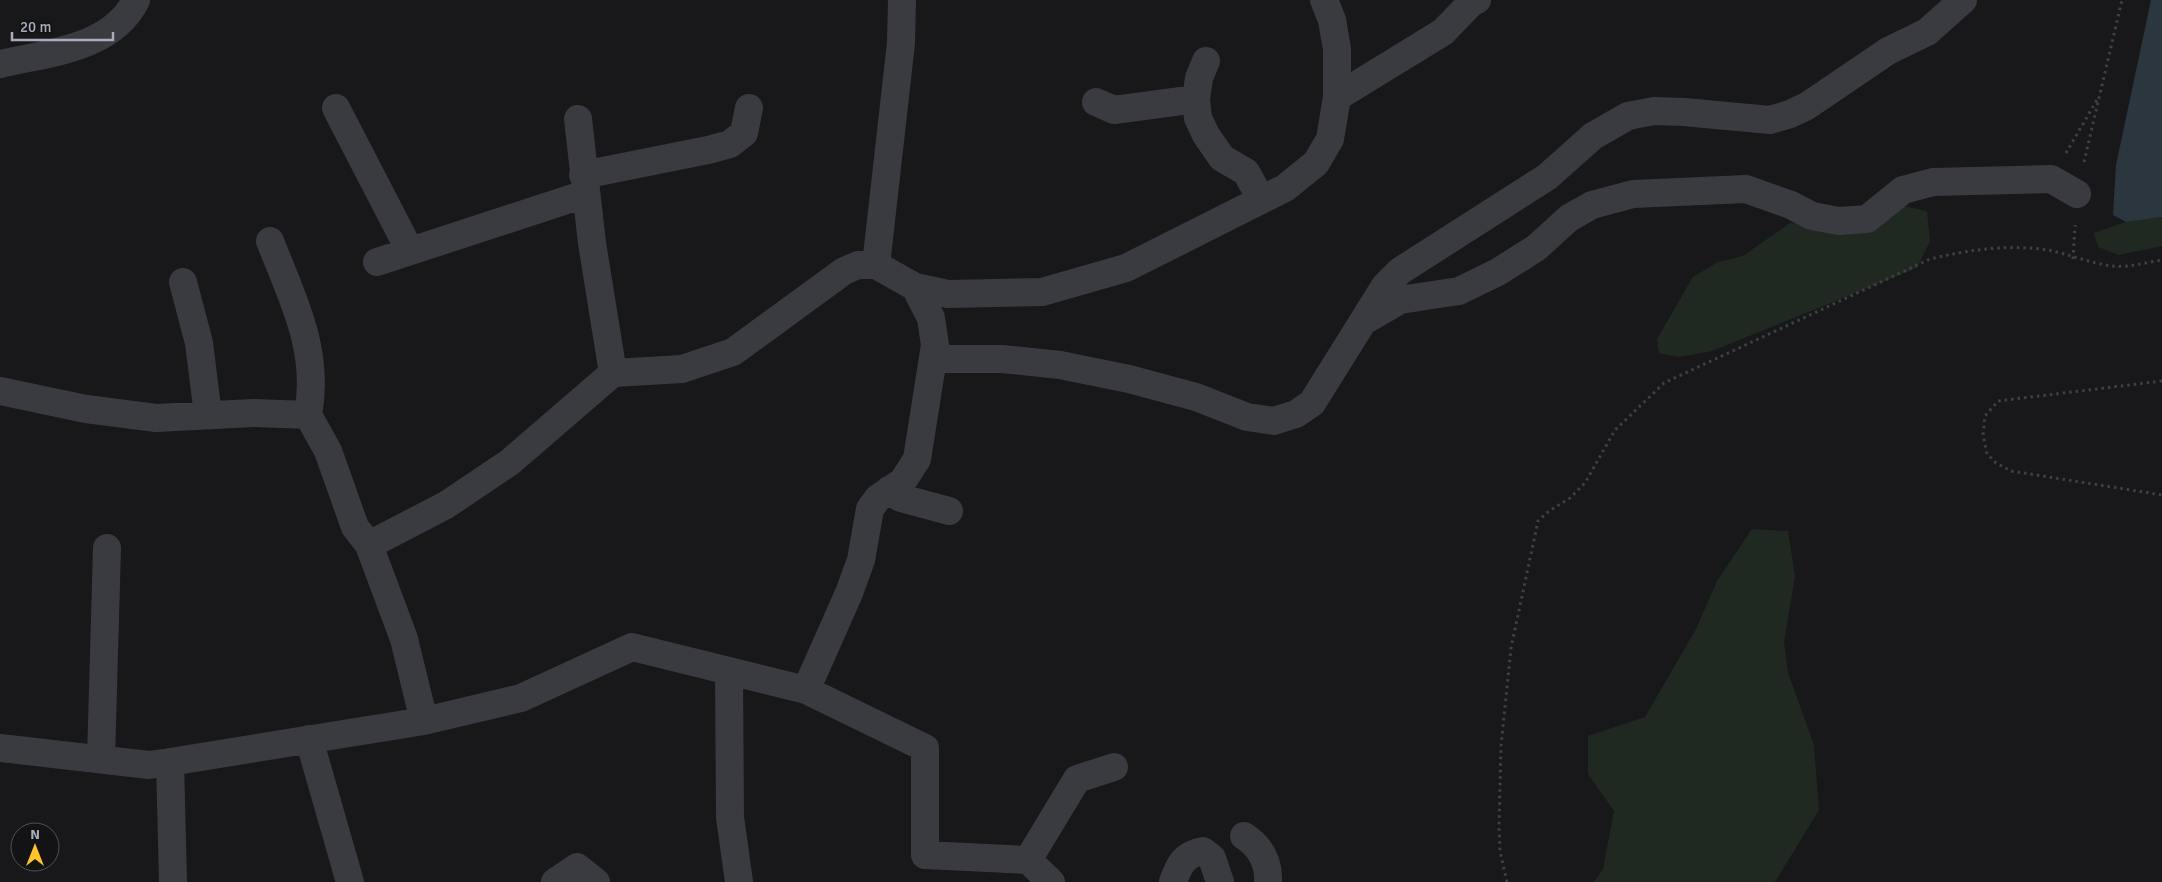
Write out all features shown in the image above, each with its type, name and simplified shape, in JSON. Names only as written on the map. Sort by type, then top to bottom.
[{"type":"street","points":[[0,64],[94,40],[113,28],[131,10],[136,0]]},
{"type":"street","points":[[876,266],[901,43],[902,0]]},
{"type":"street","points":[[369,545],[446,505],[510,462],[613,373],[682,369],[733,352],[844,271],[858,266],[876,266],[915,288],[948,294],[1042,292],[1126,268],[1285,188],[1316,163],[1330,139],[1337,97],[1337,50],[1332,20],[1324,0]]},
{"type":"street","points":[[1337,97],[1443,32],[1471,3],[1477,0]]},
{"type":"street","points":[[934,359],[1002,358],[1060,365],[1129,379],[1196,397],[1247,417],[1274,421],[1296,414],[1312,403],[1385,286],[1400,271],[1547,178],[1593,136],[1628,116],[1654,111],[1770,120],[1790,114],[1807,106],[1888,51],[1928,32],[1962,0]]},
{"type":"street","points":[[1206,61],[1199,78],[1196,99],[1198,118],[1206,135],[1222,158],[1246,172],[1261,200]]},
{"type":"street","points":[[1096,102],[1114,110],[1196,99]]},
{"type":"street","points":[[336,108],[410,251]]},
{"type":"street","points":[[377,262],[584,185],[730,144],[744,133],[749,108]]},
{"type":"street","points":[[578,119],[584,185],[602,315],[613,373]]},
{"type":"street","points":[[1364,321],[1400,300],[1459,291],[1498,272],[1536,248],[1569,218],[1592,204],[1633,194],[1746,189],[1791,204],[1812,216],[1839,221],[1867,219],[1904,190],[1933,182],[2051,179],[2076,194]]},
{"type":"street","points":[[270,241],[302,321],[310,351],[312,376],[308,416],[328,451],[355,527],[369,545],[404,639],[424,721]]},
{"type":"street","points":[[183,282],[199,343],[208,416]]},
{"type":"street","points":[[806,690],[861,560],[870,508],[878,498],[903,481],[917,459],[935,345],[931,318],[915,288]]},
{"type":"street","points":[[0,391],[86,409],[156,418],[292,413],[308,416]]},
{"type":"street","points":[[889,490],[901,498],[949,511]]},
{"type":"street","points":[[101,759],[107,548]]},
{"type":"street","points":[[0,748],[149,764],[170,762],[424,721],[522,698],[632,647],[806,690],[925,748],[925,855],[1028,860],[1050,882]]},
{"type":"street","points":[[729,672],[730,817],[739,882]]},
{"type":"street","points":[[309,739],[350,882]]},
{"type":"street","points":[[170,762],[173,882]]},
{"type":"street","points":[[1028,860],[1076,779],[1114,767]]},
{"type":"street","points":[[1244,836],[1255,843],[1265,857],[1268,882]]},
{"type":"street","points":[[1173,882],[1182,860],[1192,853],[1203,851],[1212,858],[1220,882]]},
{"type":"street","points":[[555,882],[576,867],[596,882]]},
{"type":"path","points":[[2073,259],[2076,194],[2122,0]]},
{"type":"path","points":[[2051,179],[2099,95]]},
{"type":"path","points":[[1507,882],[1501,858],[1499,826],[1501,746],[1511,648],[1532,542],[1538,521],[1549,511],[1570,498],[1584,483],[1615,430],[1664,383],[1930,259],[1966,250],[2000,246],[2043,250],[2073,259],[2114,267],[2162,260]]},
{"type":"path","points":[[2162,381],[1998,401],[1985,416],[1983,435],[1987,454],[1996,463],[2011,471],[2162,496]]},
{"type":"shaded area","points":[[2151,0],[2162,0],[2162,217],[2126,222],[2113,215],[2116,165]]},
{"type":"shaded area","points":[[1903,206],[1927,211],[1930,241],[1917,268],[1712,351],[1679,357],[1659,353],[1657,339],[1693,277],[1718,262],[1743,256],[1790,223],[1827,225]]},
{"type":"shaded area","points":[[2162,217],[2162,246],[2119,255],[2098,247],[2094,233],[2126,222]]},
{"type":"shaded area","points":[[1752,529],[1788,531],[1795,576],[1784,642],[1788,673],[1814,745],[1819,810],[1775,882],[1594,882],[1603,869],[1614,811],[1588,774],[1588,736],[1645,717],[1696,629],[1717,581]]}]
